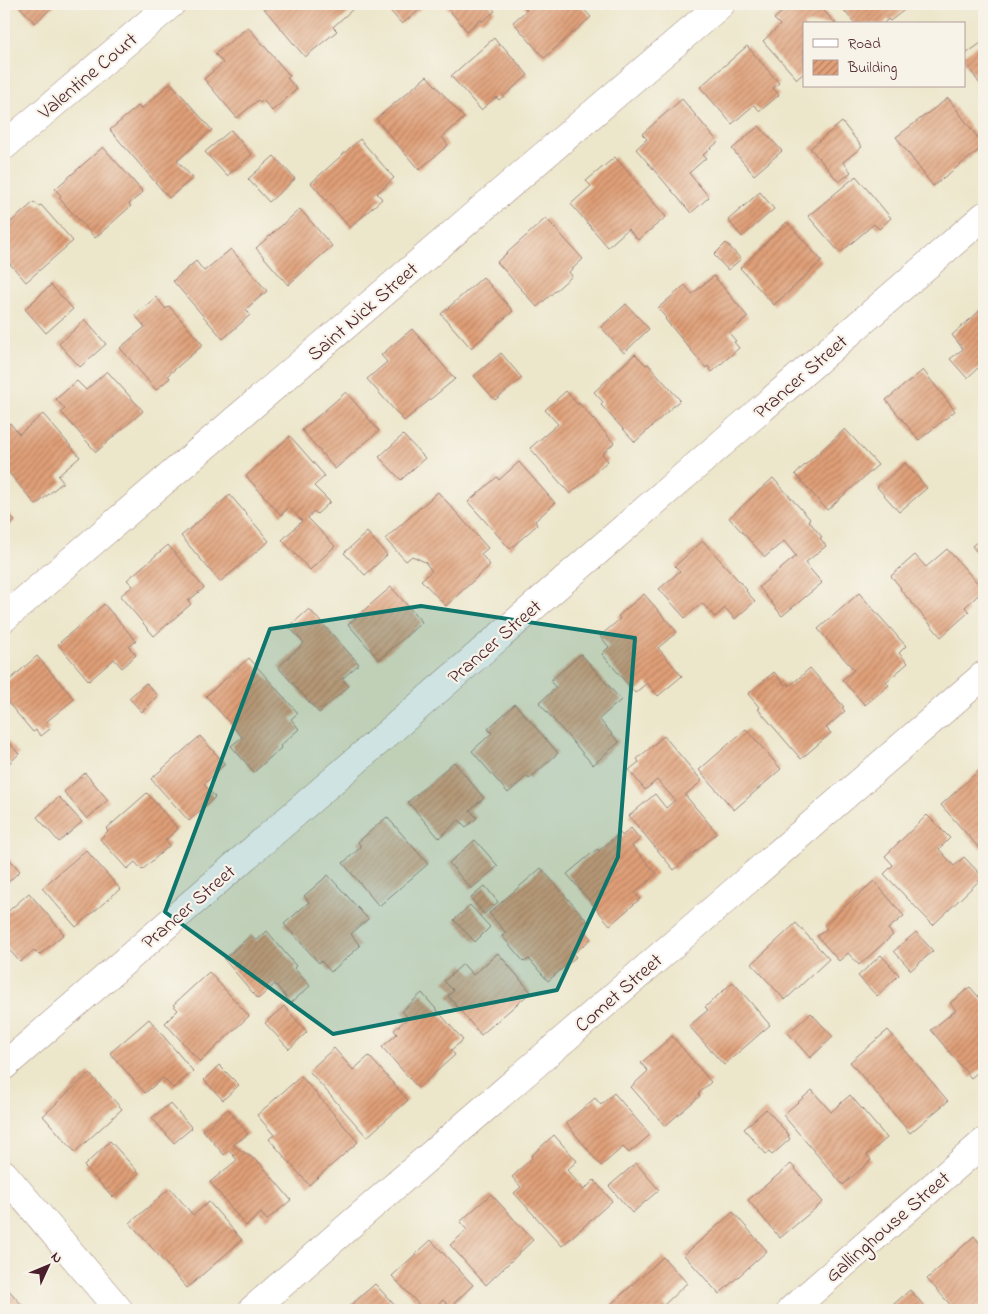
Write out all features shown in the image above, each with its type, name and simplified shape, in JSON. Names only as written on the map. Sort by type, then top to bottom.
[{"type":"street","name":"Valentine Court","points":[[4,146],[171,4]]},
{"type":"street","name":"Saint Nick Street","points":[[4,618],[721,4]]},
{"type":"street","name":"Prancer Street","points":[[4,1066],[984,216]]},
{"type":"street","name":"Comet Street","points":[[252,1310],[984,675]]},
{"type":"street","name":"Gallinghouse Street","points":[[791,1310],[984,1142]]},
{"type":"street","points":[[4,1174],[119,1310]]},
{"type":"highlighted area","points":[[421,606],[635,638],[618,857],[557,990],[333,1034],[165,912],[270,629]]},
{"type":"building","points":[[17,4],[56,4],[35,23]]},
{"type":"building","points":[[262,4],[353,4],[355,7],[333,27],[337,31],[305,57]]},
{"type":"building","points":[[384,4],[426,4],[402,24]]},
{"type":"building","points":[[489,4],[495,11],[483,21],[479,20],[467,31],[445,5]]},
{"type":"building","points":[[525,4],[579,4],[591,17],[544,58],[513,22],[527,10],[523,6]]},
{"type":"building","points":[[791,4],[818,4],[834,22],[803,22],[803,74],[797,79],[763,41],[780,25],[774,19]]},
{"type":"building","points":[[839,4],[912,4],[890,21],[888,19],[885,22],[853,22]]},
{"type":"building","points":[[248,27],[290,76],[287,78],[297,89],[272,111],[263,100],[260,103],[258,100],[237,118],[204,79],[223,63],[215,54]]},
{"type":"building","points":[[494,38],[528,75],[499,100],[496,97],[481,110],[451,76]]},
{"type":"building","points":[[984,41],[984,90],[966,64],[966,54]]},
{"type":"building","points":[[747,46],[779,83],[773,88],[779,95],[760,111],[754,105],[732,124],[700,87]]},
{"type":"building","points":[[427,76],[464,118],[442,137],[448,145],[419,170],[376,119]]},
{"type":"building","points":[[171,83],[212,130],[177,161],[193,178],[169,198],[110,130],[138,106],[141,109]]},
{"type":"building","points":[[948,98],[984,146],[933,186],[896,137]]},
{"type":"building","points":[[682,99],[718,142],[703,155],[706,158],[689,173],[709,197],[691,213],[636,149],[647,139],[642,134]]},
{"type":"building","points":[[842,122],[862,147],[843,162],[851,172],[839,182],[810,148]]},
{"type":"building","points":[[759,126],[782,151],[754,175],[732,149]]},
{"type":"building","points":[[231,130],[252,155],[227,176],[205,152]]},
{"type":"building","points":[[360,139],[394,178],[377,193],[382,199],[350,228],[311,183]]},
{"type":"building","points":[[103,147],[143,192],[129,204],[131,206],[95,238],[59,198],[61,196],[55,189]]},
{"type":"building","points":[[274,156],[295,179],[269,202],[248,179]]},
{"type":"building","points":[[615,157],[666,217],[638,240],[628,229],[608,247],[571,204],[591,186],[586,181]]},
{"type":"building","points":[[856,176],[891,218],[879,229],[874,224],[840,253],[808,216]]},
{"type":"building","points":[[760,192],[774,209],[742,237],[728,220]]},
{"type":"building","points":[[34,202],[39,206],[41,205],[73,241],[26,282],[4,257],[4,228]]},
{"type":"building","points":[[300,209],[332,246],[288,285],[256,248]]},
{"type":"building","points":[[546,218],[583,259],[569,272],[572,276],[537,307],[497,262]]},
{"type":"building","points":[[787,222],[822,261],[774,305],[740,268]]},
{"type":"building","points":[[726,243],[741,259],[728,270],[714,255]]},
{"type":"building","points":[[231,249],[267,291],[246,309],[250,315],[223,339],[173,281],[196,261],[204,271]]},
{"type":"building","points":[[714,276],[748,317],[729,333],[739,348],[712,372],[708,366],[706,368],[658,308],[685,285],[692,294]]},
{"type":"building","points":[[483,277],[513,311],[471,348],[441,314]]},
{"type":"building","points":[[51,285],[73,309],[46,333],[25,309]]},
{"type":"building","points":[[156,297],[166,309],[169,306],[203,345],[168,375],[170,378],[156,390],[120,348],[145,327],[135,315]]},
{"type":"building","points":[[626,304],[649,329],[624,353],[601,327]]},
{"type":"building","points":[[984,307],[984,371],[982,373],[978,368],[967,378],[950,359],[963,349],[952,335]]},
{"type":"building","points":[[85,320],[106,344],[80,367],[59,344]]},
{"type":"building","points":[[412,329],[455,379],[404,421],[367,379],[387,362],[381,355]]},
{"type":"building","points":[[501,353],[522,378],[495,400],[474,376]]},
{"type":"building","points":[[635,354],[646,365],[648,364],[680,400],[635,442],[601,405],[603,402],[594,392]]},
{"type":"building","points":[[923,370],[955,411],[919,440],[886,400]]},
{"type":"building","points":[[107,371],[143,411],[96,452],[61,412],[65,409],[56,399],[77,381],[86,390]]},
{"type":"building","points":[[566,391],[614,443],[602,454],[608,461],[570,494],[530,448],[558,424],[545,410]]},
{"type":"building","points":[[346,392],[379,431],[335,469],[302,430]]},
{"type":"building","points":[[43,414],[80,457],[58,476],[63,482],[36,505],[4,467],[4,429],[10,423],[19,434]]},
{"type":"building","points":[[845,429],[878,465],[827,510],[795,474]]},
{"type":"building","points":[[403,435],[425,458],[401,480],[379,457]]},
{"type":"building","points":[[290,436],[325,476],[314,486],[330,502],[317,514],[314,511],[308,518],[335,546],[310,570],[282,540],[302,521],[289,507],[281,515],[246,476]]},
{"type":"building","points":[[519,462],[555,503],[535,521],[537,525],[510,549],[468,502],[497,477],[499,480]]},
{"type":"building","points":[[905,463],[927,488],[899,512],[877,487]]},
{"type":"building","points":[[773,478],[810,519],[808,520],[822,537],[820,538],[826,546],[805,563],[822,583],[782,616],[759,587],[796,556],[784,541],[765,557],[729,518]]},
{"type":"building","points":[[438,492],[488,548],[481,554],[490,565],[446,606],[421,580],[432,571],[425,562],[412,556],[406,561],[385,539]]},
{"type":"building","points":[[230,495],[269,541],[220,582],[181,536]]},
{"type":"building","points":[[4,508],[15,521],[4,530]]},
{"type":"building","points":[[367,532],[387,555],[365,575],[344,553]]},
{"type":"building","points":[[984,536],[984,561],[972,546]]},
{"type":"building","points":[[703,541],[755,601],[735,619],[725,608],[715,617],[702,603],[685,618],[659,589],[680,571],[675,566]]},
{"type":"building","points":[[168,545],[204,588],[188,601],[191,604],[154,636],[120,596],[133,586],[127,580]]},
{"type":"building","points":[[947,549],[984,590],[965,607],[969,612],[941,637],[891,576],[915,555],[926,567]]},
{"type":"building","points":[[391,587],[422,622],[379,660],[348,624]]},
{"type":"building","points":[[859,593],[906,646],[899,653],[908,663],[886,682],[889,685],[865,705],[842,680],[854,670],[818,629]]},
{"type":"building","points":[[644,594],[677,632],[658,648],[682,676],[658,696],[647,683],[635,693],[602,654],[609,647],[600,636],[620,619],[618,616]]},
{"type":"building","points":[[104,604],[136,641],[129,647],[136,655],[122,668],[114,659],[89,681],[58,644]]},
{"type":"building","points":[[309,609],[359,664],[342,679],[349,686],[319,713],[278,667],[304,643],[289,627]]},
{"type":"building","points":[[581,654],[621,700],[599,719],[619,742],[593,765],[539,703],[556,688],[550,681]]},
{"type":"building","points":[[37,656],[74,699],[45,723],[50,729],[41,736],[36,730],[33,732],[4,698],[6,696],[4,685]]},
{"type":"building","points":[[249,658],[298,713],[291,719],[299,729],[254,772],[231,746],[242,737],[206,696]]},
{"type":"building","points":[[810,668],[844,707],[842,708],[845,711],[826,728],[831,733],[801,759],[758,709],[760,708],[748,694],[774,672],[785,685],[787,683],[790,686]]},
{"type":"building","points":[[146,683],[158,696],[142,712],[129,698]]},
{"type":"building","points":[[515,704],[558,753],[529,779],[527,776],[508,793],[472,751],[492,733],[488,729]]},
{"type":"building","points":[[746,729],[781,769],[734,810],[699,770]]},
{"type":"building","points":[[200,736],[225,764],[204,784],[215,797],[189,821],[151,779]]},
{"type":"building","points":[[664,736],[702,781],[685,795],[717,833],[674,870],[629,816],[655,794],[666,808],[675,800],[657,780],[645,790],[629,770],[639,762],[637,759]]},
{"type":"building","points":[[4,737],[19,754],[4,768]]},
{"type":"building","points":[[454,762],[484,798],[470,810],[477,818],[466,827],[459,820],[439,838],[408,802]]},
{"type":"building","points":[[984,766],[984,845],[980,849],[941,805]]},
{"type":"building","points":[[85,773],[108,800],[87,819],[64,792]]},
{"type":"building","points":[[147,793],[178,829],[165,840],[170,845],[142,870],[135,862],[127,869],[100,839],[108,831],[106,829]]},
{"type":"building","points":[[59,797],[82,822],[59,842],[37,817]]},
{"type":"building","points":[[927,815],[950,838],[939,849],[954,866],[964,857],[983,877],[933,925],[884,874],[893,865],[885,856]]},
{"type":"building","points":[[387,817],[428,864],[379,906],[343,863],[361,847],[358,842]]},
{"type":"building","points":[[631,828],[640,839],[632,846],[657,874],[635,893],[640,899],[610,925],[567,874],[597,849],[599,851],[620,833],[622,836]]},
{"type":"building","points":[[475,840],[498,866],[471,889],[449,863]]},
{"type":"building","points":[[86,850],[120,889],[76,927],[42,888]]},
{"type":"building","points":[[4,853],[20,871],[4,886]]},
{"type":"building","points":[[541,868],[589,923],[583,928],[591,939],[573,954],[576,957],[548,981],[529,959],[524,962],[502,936],[506,933],[489,913]]},
{"type":"building","points":[[328,875],[368,919],[351,934],[360,946],[331,972],[321,961],[319,963],[284,924],[309,902],[304,896]]},
{"type":"building","points":[[874,881],[904,916],[888,929],[893,935],[859,965],[848,953],[839,961],[817,936],[827,929],[824,925]]},
{"type":"building","points":[[485,886],[498,902],[484,914],[471,898]]},
{"type":"building","points":[[29,893],[64,934],[39,955],[34,950],[20,962],[4,944],[4,915]]},
{"type":"building","points":[[470,905],[490,927],[475,942],[454,920]]},
{"type":"building","points":[[796,923],[829,959],[785,1000],[752,964]]},
{"type":"building","points":[[267,931],[296,966],[294,968],[310,986],[291,1003],[275,984],[258,999],[224,959],[251,935],[256,941]]},
{"type":"building","points":[[916,932],[933,951],[911,970],[894,951]]},
{"type":"building","points":[[498,953],[531,992],[481,1035],[448,996],[454,991],[444,981],[463,964],[473,975]]},
{"type":"building","points":[[881,955],[899,975],[877,996],[858,976]]},
{"type":"building","points":[[209,972],[249,1016],[200,1062],[165,1023],[178,1010],[173,1005]]},
{"type":"building","points":[[733,982],[770,1025],[724,1065],[689,1026],[708,1010],[705,1007]]},
{"type":"building","points":[[970,987],[984,1003],[984,1067],[971,1078],[931,1030],[956,1010],[950,1003]]},
{"type":"building","points":[[422,993],[463,1040],[451,1050],[455,1055],[418,1088],[382,1047],[397,1034],[394,1030],[408,1018],[402,1011]]},
{"type":"building","points":[[284,1006],[307,1032],[289,1049],[265,1023]]},
{"type":"building","points":[[811,1013],[833,1037],[810,1058],[788,1033]]},
{"type":"building","points":[[149,1019],[193,1071],[173,1088],[163,1078],[145,1093],[110,1053]]},
{"type":"building","points":[[888,1030],[948,1101],[910,1133],[850,1062]]},
{"type":"building","points":[[672,1036],[711,1082],[698,1094],[700,1096],[665,1126],[631,1087],[648,1071],[641,1063]]},
{"type":"building","points":[[334,1048],[353,1070],[369,1056],[408,1100],[367,1137],[309,1071]]},
{"type":"building","points":[[219,1065],[239,1085],[223,1100],[204,1080]]},
{"type":"building","points":[[89,1073],[122,1109],[75,1152],[43,1116]]},
{"type":"building","points":[[301,1076],[358,1142],[309,1185],[269,1139],[274,1135],[257,1115]]},
{"type":"building","points":[[812,1090],[831,1112],[850,1095],[887,1138],[867,1155],[871,1160],[843,1185],[783,1115]]},
{"type":"building","points":[[614,1093],[650,1135],[629,1153],[623,1147],[601,1166],[566,1123],[595,1098],[601,1105]]},
{"type":"building","points":[[170,1103],[192,1128],[174,1143],[152,1118]]},
{"type":"building","points":[[228,1109],[248,1134],[233,1145],[260,1163],[291,1200],[267,1220],[261,1213],[246,1226],[210,1182],[237,1160],[229,1150],[224,1155],[203,1130]]},
{"type":"building","points":[[766,1109],[789,1135],[790,1139],[772,1155],[769,1152],[766,1154],[744,1129]]},
{"type":"building","points":[[554,1135],[577,1161],[567,1170],[584,1190],[594,1180],[612,1201],[562,1246],[514,1193],[521,1187],[512,1177]]},
{"type":"building","points":[[110,1141],[139,1173],[113,1197],[84,1166]]},
{"type":"building","points":[[636,1163],[659,1190],[632,1213],[609,1186]]},
{"type":"building","points":[[791,1164],[823,1202],[780,1238],[748,1200]]},
{"type":"building","points":[[170,1188],[193,1215],[209,1202],[242,1240],[187,1288],[130,1223]]},
{"type":"building","points":[[491,1194],[533,1240],[486,1285],[450,1245],[467,1230],[460,1222]]},
{"type":"building","points":[[733,1212],[767,1251],[719,1294],[684,1255]]},
{"type":"building","points":[[974,1236],[984,1248],[984,1310],[955,1310],[927,1279]]},
{"type":"building","points":[[431,1240],[473,1285],[450,1307],[443,1300],[431,1310],[424,1310],[392,1276]]},
{"type":"building","points":[[663,1257],[687,1283],[664,1305],[669,1310],[616,1310],[611,1304]]},
{"type":"building","points":[[375,1284],[399,1310],[345,1310]]},
{"type":"building","points":[[4,1288],[7,1288],[22,1305],[20,1307],[23,1310],[4,1310]]},
{"type":"building","points":[[910,1290],[928,1310],[887,1310]]}]
